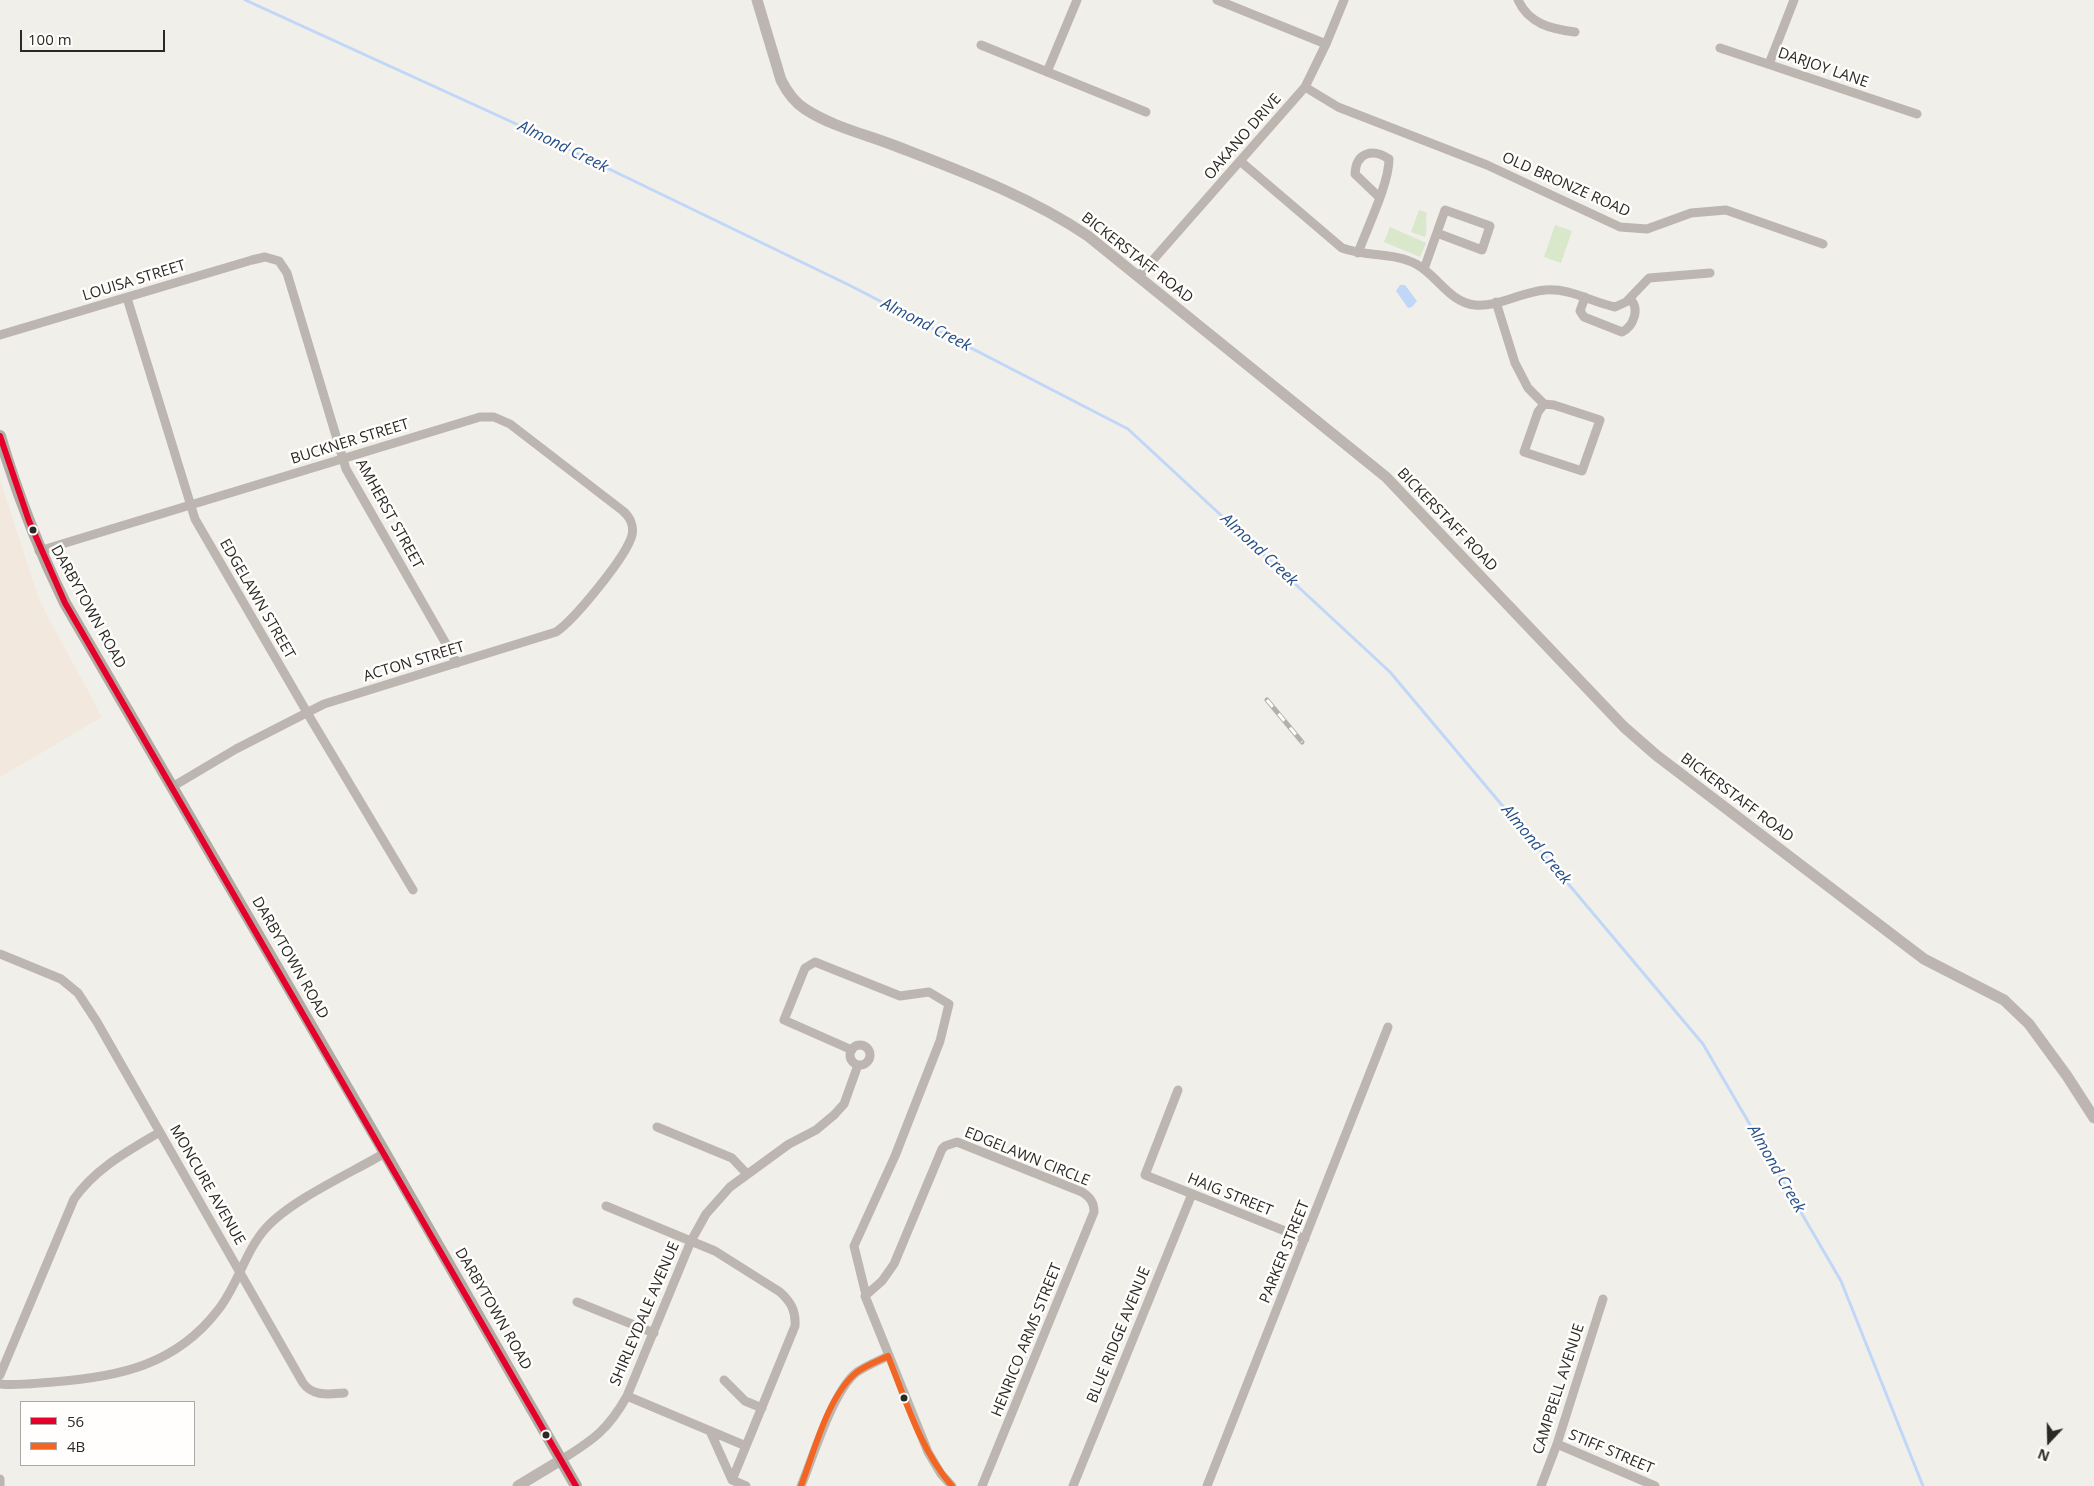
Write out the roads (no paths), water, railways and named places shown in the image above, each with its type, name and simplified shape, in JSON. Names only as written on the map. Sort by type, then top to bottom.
[{"type":"main road","name":"DARBYTOWN ROAD","points":[[0,436],[18,496],[39,551],[65,603],[576,1486]]},
{"type":"street","name":"BICKERSTAFF ROAD","points":[[757,0],[781,80],[787,91],[803,107],[836,124],[944,165],[1049,211],[1088,236],[1386,477],[1624,727],[1656,755],[1903,945],[1948,973],[1987,990],[2018,1012],[2068,1076],[2094,1118]]},
{"type":"street","points":[[1047,72],[1077,0]]},
{"type":"street","points":[[1217,0],[1326,44]]},
{"type":"street","name":"OAKANO DRIVE","points":[[1138,277],[1305,87],[1326,44],[1344,0]]},
{"type":"street","points":[[1518,0],[1525,12],[1542,25],[1575,32]]},
{"type":"street","points":[[1770,64],[1794,0]]},
{"type":"street","points":[[981,45],[1146,112]]},
{"type":"street","name":"DARJOY LANE","points":[[1720,48],[1917,114]]},
{"type":"street","name":"OLD BRONZE ROAD","points":[[1305,87],[1338,107],[1488,165],[1620,227],[1647,229],[1691,212],[1726,210],[1823,244]]},
{"type":"street","points":[[1358,253],[1379,197],[1389,167],[1390,159],[1381,154],[1371,152],[1365,154],[1358,163],[1355,174],[1379,197]]},
{"type":"street","points":[[1240,161],[1334,242],[1358,253],[1405,260],[1424,269],[1460,301],[1474,305],[1496,302],[1545,290],[1567,291],[1615,307],[1622,306],[1649,278],[1710,274]]},
{"type":"street","points":[[1424,269],[1445,210],[1490,226],[1482,250],[1437,233]]},
{"type":"street","name":"LOUISA STREET","points":[[0,335],[252,260],[265,257],[276,259]]},
{"type":"street","name":"AMHERST STREET","points":[[276,259],[283,264],[287,273],[343,460],[457,663]]},
{"type":"street","points":[[1585,297],[1580,311],[1584,317],[1622,332],[1630,326],[1636,310],[1635,304],[1630,298]]},
{"type":"street","name":"EDGELAWN STREET","points":[[127,298],[189,504],[208,543],[413,890]]},
{"type":"street","points":[[1496,302],[1515,364],[1528,388],[1544,404],[1554,405],[1600,420],[1582,471],[1524,452],[1538,412],[1544,404]]},
{"type":"street","name":"BUCKNER STREET","points":[[39,551],[480,417],[494,417],[510,424],[623,511],[630,520],[632,532]]},
{"type":"street","name":"ACTON STREET","points":[[172,787],[236,749],[324,704],[538,639],[564,626],[580,611],[625,549],[632,532]]},
{"type":"street","name":"MONCURE AVENUE","points":[[0,954],[50,974],[78,993],[97,1022],[307,1390],[323,1394],[344,1392]]},
{"type":"street","points":[[852,1050],[851,1059],[858,1065],[868,1062],[869,1052],[861,1046],[852,1050],[784,1020],[806,968],[815,962],[900,996],[929,992],[949,1004],[940,1040],[895,1156],[854,1246],[866,1295],[865,1301],[928,1452],[941,1474],[952,1486]]},
{"type":"street","name":"PARKER STREET","points":[[1207,1486],[1388,1027]]},
{"type":"street","name":"SHIRLEYDALE AVENUE","points":[[518,1486],[561,1460],[604,1430],[613,1420],[627,1396],[691,1241],[706,1214],[718,1198],[747,1174],[789,1144],[816,1130],[834,1115],[844,1104],[858,1065]]},
{"type":"street","name":"HAIG STREET","points":[[1178,1090],[1145,1175],[1305,1239]]},
{"type":"street","points":[[657,1127],[732,1158],[747,1174]]},
{"type":"street","points":[[0,1375],[74,1199],[92,1176],[160,1132]]},
{"type":"street","name":"EDGELAWN CIRCLE","points":[[866,1295],[890,1271],[942,1149],[952,1142],[957,1142],[1082,1192],[1089,1196],[1093,1204]]},
{"type":"street","points":[[0,1384],[106,1377],[145,1366],[167,1355],[201,1328],[219,1309],[241,1273],[258,1238],[274,1220],[286,1211],[385,1153]]},
{"type":"street","name":"BLUE RIDGE AVENUE","points":[[1073,1486],[1192,1194]]},
{"type":"street","name":"HENRICO ARMS STREET","points":[[982,1486],[1094,1212],[1093,1204]]},
{"type":"street","points":[[606,1206],[714,1251],[780,1292],[792,1306],[795,1326],[732,1480]]},
{"type":"street","name":"CAMPBELL AVENUE","points":[[1540,1486],[1556,1444],[1603,1299]]},
{"type":"street","points":[[577,1302],[654,1332]]},
{"type":"street","points":[[801,1486],[845,1384],[857,1372],[888,1356]]},
{"type":"street","points":[[724,1380],[745,1400],[762,1408]]},
{"type":"street","points":[[627,1396],[746,1446]]},
{"type":"street","points":[[710,1431],[732,1480],[746,1486]]},
{"type":"street","name":"STIFF STREET","points":[[1556,1444],[1656,1486]]},
{"type":"street","points":[[0,1479],[0,1486]]},
{"type":"water","points":[[1400,285],[1405,285],[1417,301],[1412,307],[1408,308],[1396,291]]},
{"type":"waterway","name":"Almond Creek","points":[[245,0],[512,122],[849,285],[1128,429],[1390,672],[1703,1044],[1841,1281],[1923,1486]]},
{"type":"railway","points":[[1267,700],[1302,742]]}]
